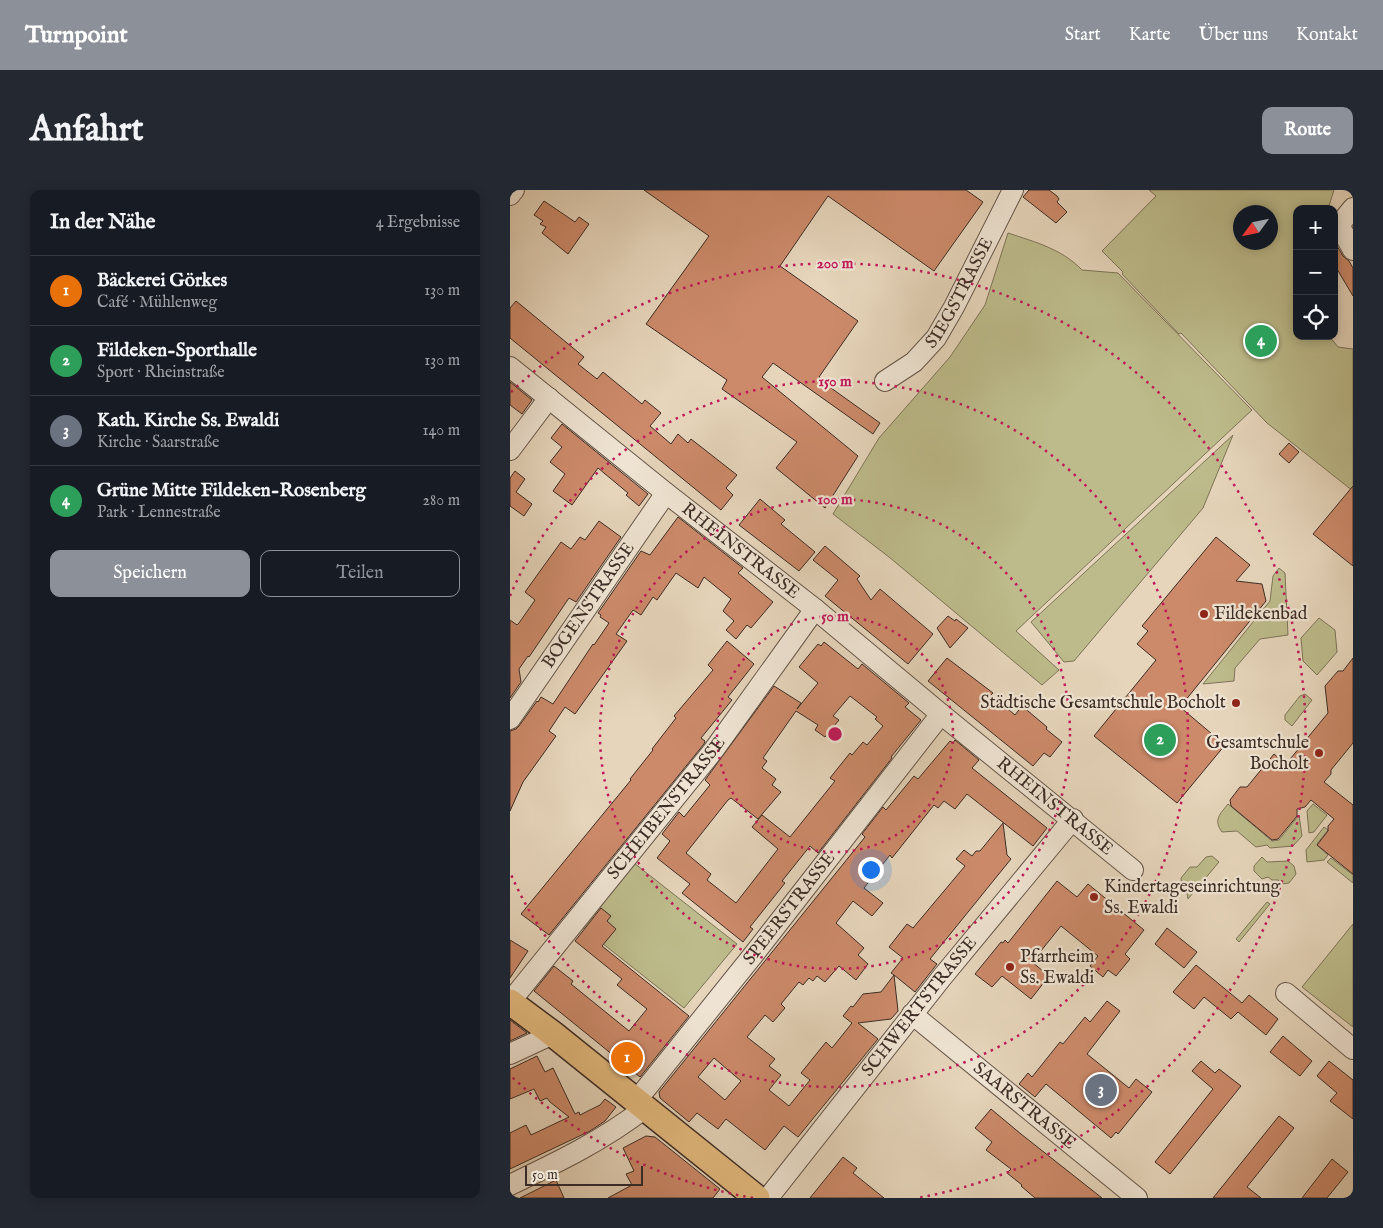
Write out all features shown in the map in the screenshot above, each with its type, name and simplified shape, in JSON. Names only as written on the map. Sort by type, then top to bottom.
[{"type":"main road","points":[[510,1002],[553,1034],[757,1198]]},
{"type":"street","points":[[510,195],[514,190]]},
{"type":"street","name":"SIEGSTRASSE","points":[[885,381],[914,362],[936,338],[954,307],[1013,190]]},
{"type":"street","points":[[1353,208],[1338,225],[1353,250]]},
{"type":"street","name":"RHEINSTRASSE","points":[[510,367],[815,609],[1134,870]]},
{"type":"street","points":[[510,450],[550,398]]},
{"type":"street","name":"BOGENSTRASSE","points":[[510,719],[666,492]]},
{"type":"street","name":"SCHEIBENSTRASSE","points":[[510,1002],[714,751],[815,609]]},
{"type":"street","name":"SPEERSTRASSE","points":[[510,1185],[557,1163],[617,1129],[641,1105],[754,954],[941,714]]},
{"type":"street","name":"SCHWERTSTRASSE","points":[[768,1198],[912,1014],[1073,819]]},
{"type":"street","points":[[1286,994],[1353,1049]]},
{"type":"street","name":"SAARSTRASSE","points":[[912,1014],[1137,1198]]},
{"type":"street","points":[[510,1054],[553,1034]]},
{"type":"shaded area","points":[[1149,190],[1334,190],[1329,205],[1293,205],[1293,340],[1332,340],[1338,347],[1353,349],[1353,491],[1267,423],[1181,333],[1179,334],[1102,251],[1156,196]]},
{"type":"shaded area","points":[[1008,233],[1057,251],[1082,270],[1118,273],[1252,410],[1016,631],[1059,670],[1042,685],[889,557],[833,514],[879,438],[950,357],[985,305]]},
{"type":"shaded area","points":[[1233,435],[1203,508],[1074,661],[1064,662],[1031,622]]},
{"type":"shaded area","points":[[1279,568],[1285,573],[1288,635],[1260,639],[1235,668],[1234,681],[1203,684],[1270,601],[1273,576]]},
{"type":"shaded area","points":[[1319,618],[1335,630],[1337,652],[1317,675],[1303,661],[1301,638]]},
{"type":"shaded area","points":[[1305,694],[1312,700],[1292,726],[1285,720],[1285,715],[1300,696]]},
{"type":"shaded area","points":[[1228,804],[1272,841],[1279,840],[1299,815],[1302,836],[1293,846],[1270,848],[1267,845],[1256,847],[1237,831],[1222,832],[1219,828],[1220,814]]},
{"type":"shaded area","points":[[1313,804],[1327,815],[1314,832],[1309,833],[1307,811]]},
{"type":"shaded area","points":[[1324,827],[1328,830],[1317,844],[1328,855],[1324,860],[1307,862],[1306,850]]},
{"type":"shaded area","points":[[1212,856],[1219,862],[1188,899],[1187,893],[1182,889],[1181,878],[1190,867],[1197,867],[1206,857]]},
{"type":"shaded area","points":[[1262,857],[1267,862],[1288,861],[1294,866],[1296,874],[1289,883],[1282,884],[1278,880],[1272,880],[1268,877],[1262,879],[1254,871],[1254,866]]},
{"type":"shaded area","points":[[1331,858],[1353,875],[1353,883],[1327,862]]},
{"type":"shaded area","points":[[634,863],[737,944],[684,1008],[583,928]]},
{"type":"shaded area","points":[[1267,902],[1270,904],[1239,942],[1236,939]]},
{"type":"shaded area","points":[[1353,924],[1353,1027],[1302,987]]},
{"type":"building","points":[[644,190],[966,190],[983,202],[934,271],[828,196],[780,266],[858,321],[819,377],[832,386],[831,388],[880,423],[873,434],[773,363],[762,377],[858,456],[825,508],[776,468],[797,442],[722,389],[727,380],[646,324],[709,236]]},
{"type":"building","points":[[1029,190],[1049,190],[1057,196],[1059,199],[1057,202],[1067,212],[1056,223],[1023,197]]},
{"type":"building","points":[[544,201],[575,222],[579,217],[589,224],[568,254],[542,233],[546,227],[540,224],[543,221],[534,215]]},
{"type":"building","points":[[1338,248],[1353,268],[1353,296],[1338,271]]},
{"type":"building","points":[[516,301],[584,357],[578,364],[597,379],[603,372],[642,404],[645,400],[661,413],[650,426],[671,444],[678,434],[688,443],[691,439],[737,475],[726,488],[733,495],[721,510],[510,338],[510,308]]},
{"type":"building","points":[[510,382],[532,400],[522,414],[510,405]]},
{"type":"building","points":[[562,424],[648,494],[639,506],[626,495],[628,493],[598,468],[572,505],[553,491],[565,474],[550,462],[562,447],[551,438]]},
{"type":"building","points":[[1289,443],[1299,452],[1289,463],[1279,454]]},
{"type":"building","points":[[515,471],[525,479],[516,492],[532,504],[524,516],[510,506],[510,478]]},
{"type":"building","points":[[1353,486],[1353,566],[1313,534]]},
{"type":"building","points":[[760,499],[785,520],[781,524],[815,552],[799,571],[739,525]]},
{"type":"building","points":[[678,517],[743,568],[738,573],[773,602],[751,628],[747,625],[736,639],[726,630],[734,621],[723,611],[731,599],[704,577],[698,588],[676,573],[657,600],[653,597],[641,615],[633,610],[616,634],[627,641],[575,714],[565,707],[549,731],[556,736],[523,782],[510,811],[510,731],[519,726],[541,697],[553,704],[609,623],[600,617],[601,615],[598,613],[641,551],[650,555]]},
{"type":"building","points":[[599,521],[621,537],[576,602],[569,598],[519,669],[521,682],[510,698],[510,620],[517,625],[535,600],[525,592],[561,542],[571,549],[580,537],[585,540]]},
{"type":"building","points":[[1216,537],[1250,565],[1236,581],[1262,584],[1266,601],[1180,707],[1225,745],[1177,803],[1094,736],[1156,660],[1137,644],[1148,631],[1142,626]]},
{"type":"building","points":[[825,546],[860,576],[857,579],[871,600],[880,589],[933,634],[908,664],[825,596],[838,580],[813,560]]},
{"type":"building","points":[[948,616],[955,621],[956,619],[968,628],[950,648],[937,628]]},
{"type":"building","points":[[727,641],[754,664],[728,697],[732,700],[701,738],[705,741],[704,744],[549,935],[521,914],[631,780],[676,718],[674,716],[713,670],[708,665]]},
{"type":"building","points":[[824,642],[858,669],[862,664],[909,703],[905,707],[921,720],[818,853],[810,846],[782,881],[785,883],[750,927],[753,929],[743,942],[682,893],[690,884],[657,858],[670,841],[662,834],[679,812],[684,817],[710,785],[705,780],[774,686],[801,703],[797,709],[818,683],[799,667],[818,644],[821,646]],"holes":[[[850,696],[877,717],[875,719],[883,726],[867,745],[863,742],[852,755],[850,753],[830,778],[835,781],[790,837],[762,815],[752,827],[778,849],[736,903],[707,880],[711,874],[686,853],[731,798],[758,819],[781,792],[772,785],[776,779],[762,768],[767,761],[763,758],[796,711],[818,725],[815,730],[825,737],[839,720],[833,716]]]},
{"type":"building","points":[[947,658],[993,693],[991,695],[1015,715],[1022,706],[1047,727],[1046,729],[1062,742],[1050,757],[1044,753],[1033,766],[928,681]]},
{"type":"building","name":"Gesamtschule Bocholt","points":[[1353,658],[1353,743],[1331,770],[1331,774],[1324,782],[1353,805],[1353,874],[1317,845],[1328,831],[1328,826],[1334,819],[1311,800],[1305,807],[1297,809],[1297,816],[1278,839],[1272,840],[1231,806],[1230,800],[1240,787],[1247,787],[1274,754],[1286,764],[1328,713],[1325,686],[1338,671],[1343,671]]},
{"type":"building","points":[[955,740],[979,760],[972,768],[1047,828],[1033,846],[967,794],[955,809],[944,801],[938,808],[934,805],[892,858],[890,855],[864,888],[883,903],[872,916],[853,901],[836,923],[864,948],[858,955],[868,964],[856,980],[839,966],[825,982],[817,976],[813,981],[809,978],[803,985],[799,982],[781,1004],[785,1008],[773,1022],[765,1015],[747,1037],[775,1059],[769,1066],[781,1075],[769,1090],[789,1106],[810,1080],[801,1073],[826,1042],[832,1048],[852,1023],[843,1016],[851,1006],[853,1007],[863,994],[881,992],[894,975],[898,1011],[891,1019],[858,1023],[878,1039],[798,1137],[784,1126],[765,1150],[726,1119],[718,1129],[697,1113],[689,1122],[660,1098],[659,1092],[865,837],[862,834],[883,807],[886,810],[914,776],[918,779],[950,741],[953,743]],"holes":[[[714,1058],[741,1081],[725,1100],[698,1077]]]},
{"type":"building","points":[[1003,823],[1007,855],[1011,859],[930,959],[937,964],[915,992],[891,973],[903,958],[889,947],[907,924],[913,928],[965,866],[956,859],[964,850],[972,856],[976,851],[980,851]]},
{"type":"building","points":[[1057,881],[1077,897],[1088,884],[1144,930],[1125,954],[1130,959],[1116,976],[1108,970],[1103,977],[1090,966],[1098,956],[1061,926],[1032,962],[1049,976],[1031,999],[1002,976],[992,987],[975,974],[1001,942],[1003,943],[1005,940],[1008,943]]},
{"type":"building","points":[[601,908],[611,916],[607,921],[616,929],[602,946],[689,1016],[640,1077],[534,991],[554,966],[573,981],[571,984],[629,1031],[647,1009],[617,985],[622,979],[575,941]]},
{"type":"building","points":[[1167,928],[1197,952],[1184,968],[1155,944]]},
{"type":"building","points":[[510,940],[528,951],[510,978]]},
{"type":"building","points":[[1196,965],[1242,1003],[1249,995],[1278,1019],[1266,1035],[1238,1012],[1231,1019],[1204,997],[1194,1009],[1173,992]]},
{"type":"building","points":[[1107,1001],[1120,1011],[1087,1054],[1129,1088],[1136,1079],[1152,1092],[1118,1134],[1116,1132],[1111,1138],[1046,1084],[1035,1097],[1019,1084],[1028,1073],[1032,1077],[1060,1042],[1063,1044],[1085,1017],[1090,1022]]},
{"type":"building","points":[[510,1020],[527,1033],[510,1041]]},
{"type":"building","points":[[1283,1036],[1312,1061],[1300,1076],[1270,1052]]},
{"type":"building","points":[[537,1056],[545,1072],[553,1068],[575,1114],[579,1112],[580,1115],[600,1105],[605,1099],[616,1107],[605,1121],[590,1131],[510,1169],[510,1133],[526,1125],[531,1135],[569,1117],[547,1098],[540,1101],[534,1089],[510,1099],[510,1069]]},
{"type":"building","points":[[1201,1061],[1215,1073],[1219,1069],[1241,1086],[1170,1174],[1155,1162],[1213,1089],[1192,1071]]},
{"type":"building","points":[[1329,1061],[1353,1080],[1353,1119],[1330,1101],[1337,1093],[1317,1076]]},
{"type":"building","points":[[991,1109],[1102,1198],[1035,1198],[1007,1173],[1011,1169],[986,1150],[992,1142],[975,1128]]},
{"type":"building","points":[[1279,1116],[1294,1128],[1247,1187],[1261,1198],[1213,1198]]},
{"type":"building","points":[[646,1136],[655,1137],[720,1189],[713,1198],[608,1198],[632,1185],[626,1174],[634,1171],[623,1148]]},
{"type":"building","points":[[843,1157],[857,1168],[853,1173],[884,1198],[810,1198]]},
{"type":"building","points":[[1332,1159],[1348,1172],[1327,1198],[1302,1198]]},
{"type":"building","points":[[556,1180],[564,1198],[520,1198]]},
{"type":"place","name":"Grüne Mitte Fildeken-Rosenberg","points":[[1261,341]]},
{"type":"place","name":"Fildekenbad","points":[[1204,614]]},
{"type":"place","name":"Städtische Gesamtschule Bocholt","points":[[1236,703]]},
{"type":"place","name":"Fildeken-Sporthalle","points":[[1160,740]]},
{"type":"place","name":"Gesamtschule Bocholt","points":[[1319,753]]},
{"type":"place","name":"Kindertageseinrichtung Ss. Ewaldi","points":[[1094,897]]},
{"type":"place","name":"Pfarrheim Ss. Ewaldi","points":[[1010,967]]},
{"type":"place","name":"Bäckerei Görkes","points":[[627,1058]]},
{"type":"place","name":"Kath. Kirche Ss. Ewaldi","points":[[1101,1090]]}]
